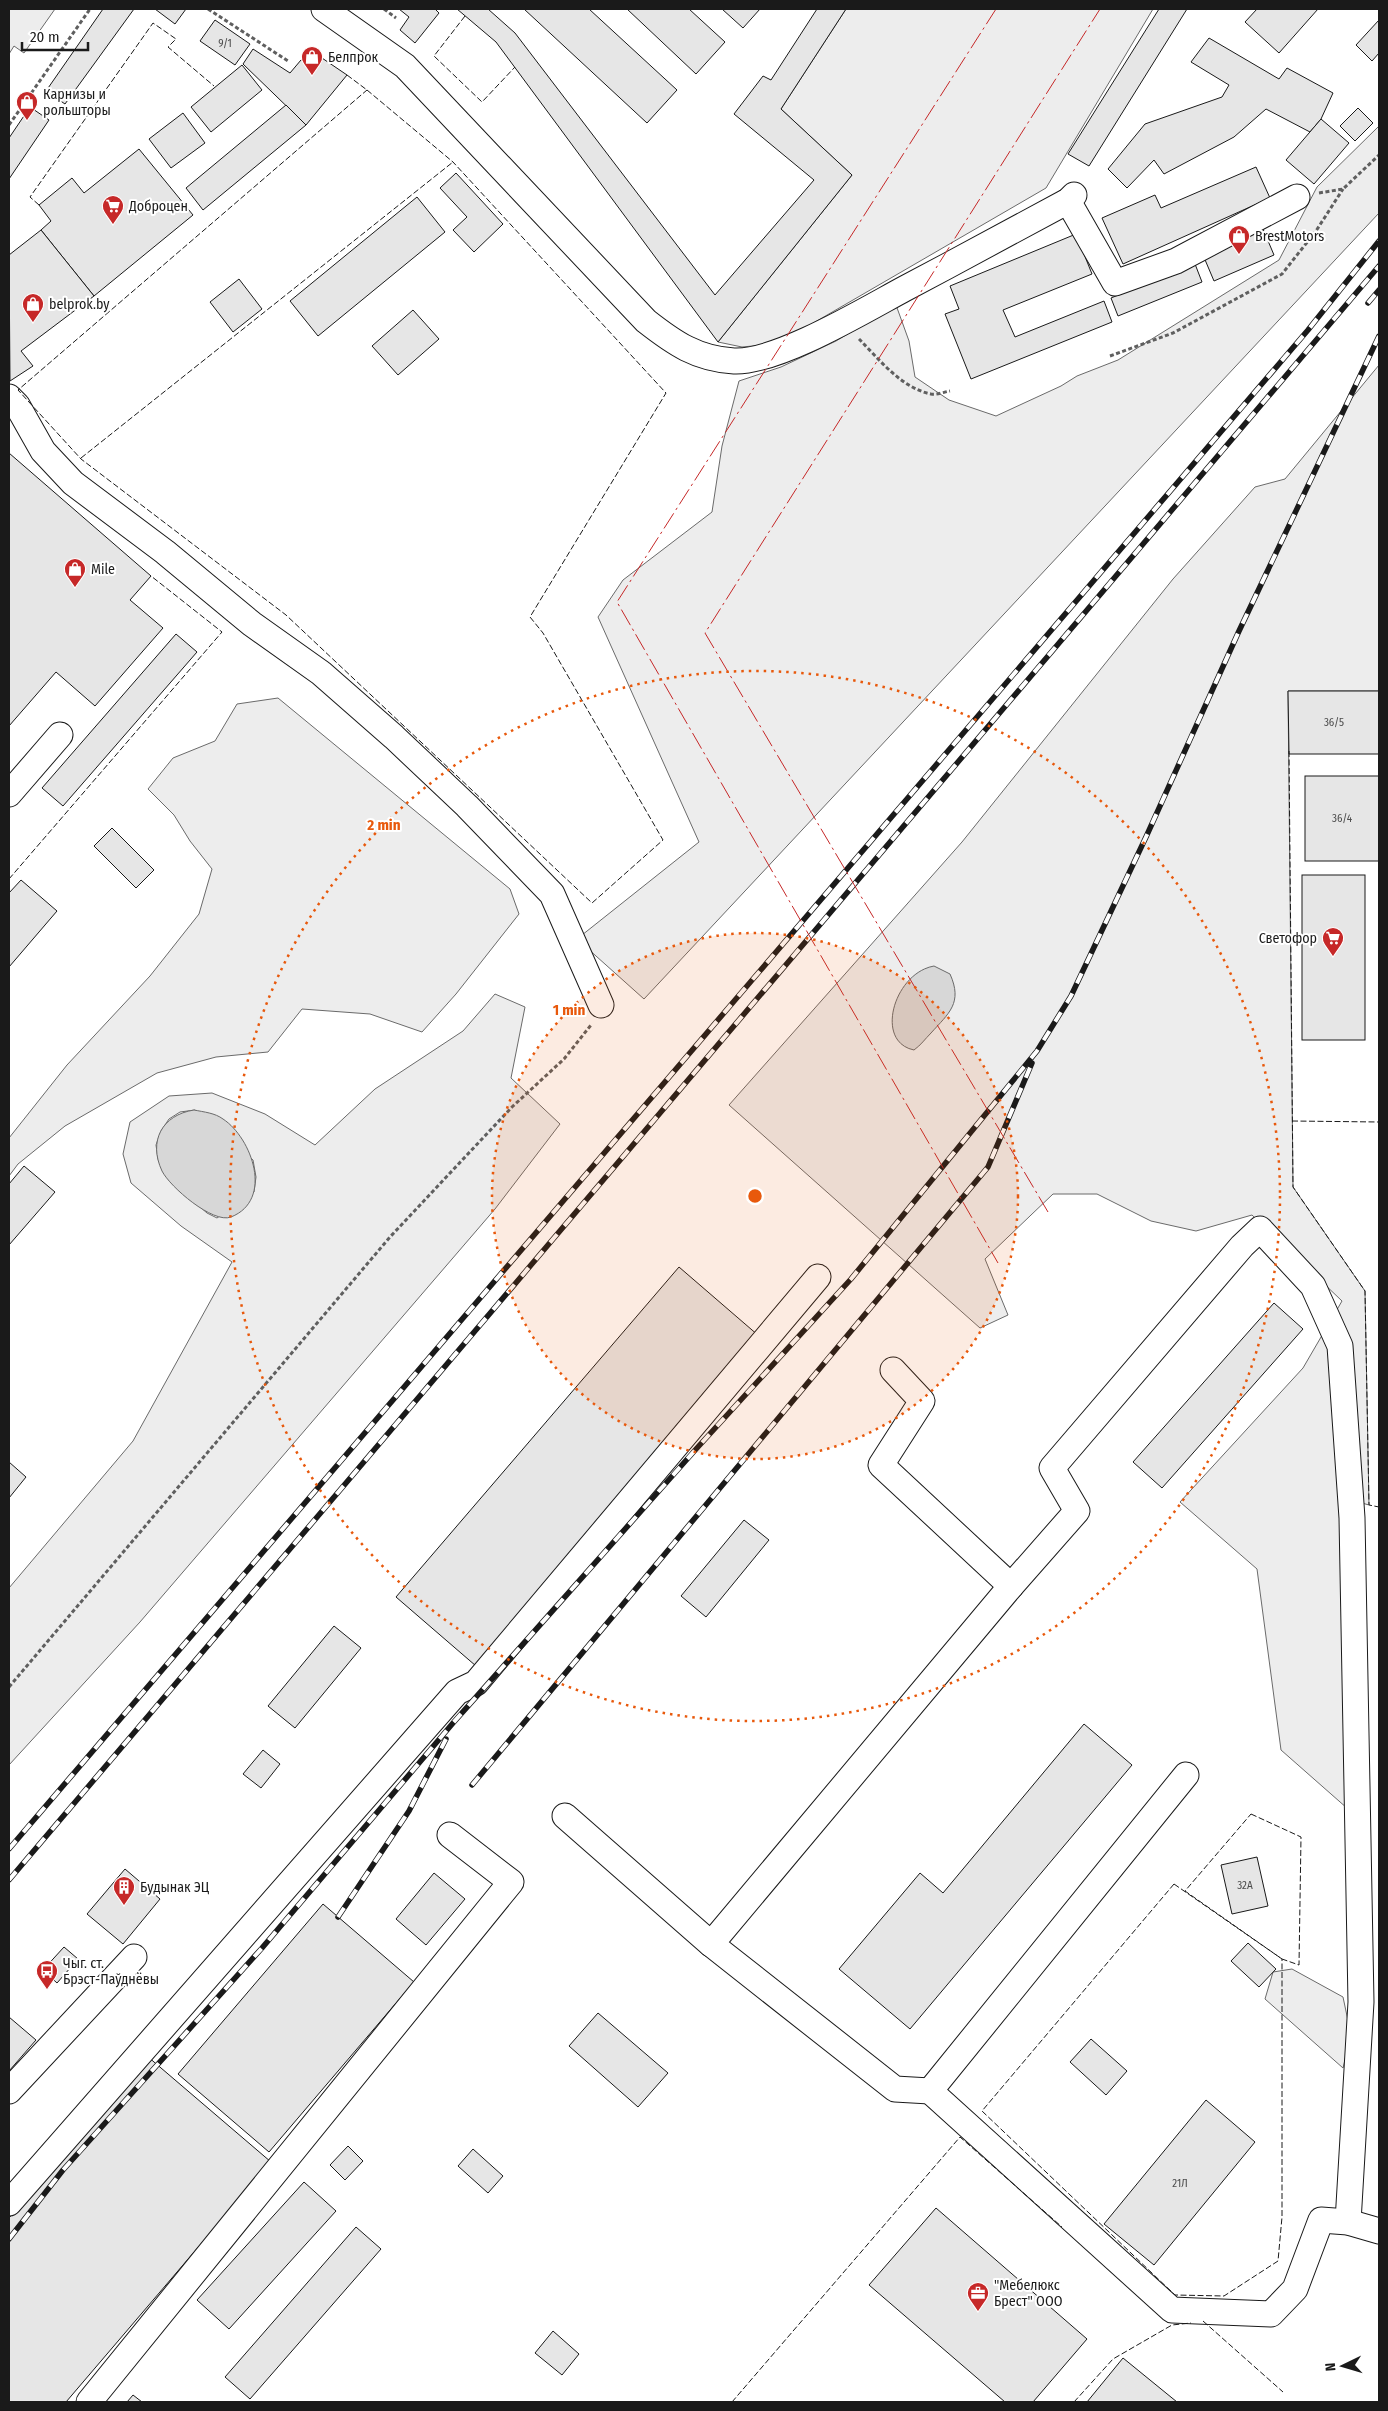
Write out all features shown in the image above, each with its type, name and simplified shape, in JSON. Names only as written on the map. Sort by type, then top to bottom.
[{"type":"street","points":[[324,9],[405,66],[646,321],[674,343],[705,357],[736,361],[767,356],[842,322],[1071,198],[1115,283],[1176,261],[1297,197]]},
{"type":"street","points":[[9,397],[17,405],[43,452],[73,483],[165,552],[252,624],[321,673],[394,737],[467,806],[552,894],[601,1005]]},
{"type":"street","points":[[9,794],[60,735]]},
{"type":"street","points":[[711,1944],[1011,1586],[1077,1511],[1052,1468],[1242,1246],[1260,1229],[1313,1286],[1340,1346],[1352,1518],[1361,2002],[1348,2222]]},
{"type":"street","points":[[9,2202],[457,1692],[476,1683],[818,1277]]},
{"type":"street","points":[[893,1370],[922,1401],[881,1465],[1011,1586]]},
{"type":"street","points":[[930,2091],[1186,1776]]},
{"type":"street","points":[[565,1816],[711,1944],[895,2089],[930,2091],[1172,2310],[1271,2314],[1295,2288],[1321,2220],[1348,2222],[1379,2231]]},
{"type":"street","points":[[90,2402],[511,1882],[450,1835]]},
{"type":"street","points":[[9,2091],[134,1957]]},
{"type":"path","points":[[9,125],[90,9]]},
{"type":"path","points":[[208,9],[288,61]]},
{"type":"path","points":[[384,9],[396,18]]},
{"type":"path","points":[[1110,356],[1174,333],[1282,274],[1316,231],[1343,189],[1379,155]]},
{"type":"path","points":[[1297,197],[1343,189]]},
{"type":"path","points":[[842,322],[892,372],[912,388],[933,394],[950,391]]},
{"type":"path","points":[[9,1687],[390,1238],[512,1107],[564,1059],[589,1029],[601,1005]]},
{"type":"shaded area","points":[[9,9],[55,9],[24,53],[14,46],[9,54]]},
{"type":"shaded area","points":[[846,9],[1153,9],[1046,188],[803,329],[763,345],[742,347],[718,342],[852,175],[781,109]]},
{"type":"shaded area","points":[[1379,126],[1379,213],[644,999],[577,939],[699,842],[598,617],[623,580],[712,512],[722,446],[739,381],[781,367],[836,341],[896,305],[909,341],[915,377],[949,400],[996,416],[1061,386],[1077,376],[1118,360],[1279,260],[1317,187]]},
{"type":"shaded area","points":[[1379,365],[1379,691],[1288,691],[1293,1187],[1365,1291],[1369,1505],[1344,1498],[1356,1816],[1281,1750],[1257,1569],[1180,1502],[1303,1368],[1342,1301],[1252,1215],[1196,1231],[1151,1221],[1097,1194],[1053,1194],[985,1259],[1008,1315],[980,1328],[729,1105],[962,842],[1173,579],[1255,487],[1285,479]]},
{"type":"shaded area","points":[[278,698],[510,889],[519,914],[456,994],[422,1032],[370,1014],[302,1009],[268,1052],[216,1057],[157,1073],[65,1126],[18,1164],[9,1176],[9,1138],[67,1065],[150,976],[199,914],[212,869],[190,841],[174,815],[148,789],[173,758],[215,741],[237,704]]},
{"type":"shaded area","points":[[934,966],[950,974],[954,984],[954,1000],[948,1013],[914,1050],[902,1044],[895,1034],[892,1022],[894,1008],[908,981],[920,971]]},
{"type":"shaded area","points":[[495,994],[525,1007],[511,1078],[560,1124],[495,1209],[140,1622],[9,1765],[9,1588],[133,1441],[232,1262],[181,1226],[131,1183],[123,1154],[130,1122],[169,1096],[212,1093],[265,1114],[315,1145],[375,1089],[463,1031]],"holes":[[[195,1110],[253,1160],[256,1177],[254,1192],[217,1218],[207,1213],[170,1181],[158,1159],[156,1145],[161,1131],[169,1119],[180,1112]]]},
{"type":"shaded area","points":[[194,1110],[213,1114],[223,1119],[243,1140],[250,1154],[255,1184],[252,1197],[244,1209],[231,1217],[223,1218],[214,1215],[193,1203],[167,1178],[158,1160],[158,1140],[166,1124],[174,1117]]},
{"type":"shaded area","points":[[1292,1969],[1343,1997],[1351,2035],[1343,2068],[1265,1999],[1273,1972]]},
{"type":"building","points":[[103,9],[134,9],[65,104],[46,91]]},
{"type":"building","points":[[155,9],[186,9],[175,24]]},
{"type":"building","points":[[399,9],[435,9],[439,13],[415,43],[400,30],[409,17]]},
{"type":"building","points":[[457,9],[488,9],[515,33],[715,295],[814,180],[734,114],[763,76],[771,80],[817,9],[846,9],[781,109],[852,175],[718,342],[496,42]]},
{"type":"building","points":[[524,9],[589,9],[677,90],[647,123]]},
{"type":"building","points":[[627,9],[689,9],[725,42],[696,74]]},
{"type":"building","points":[[722,9],[760,9],[743,28]]},
{"type":"building","points":[[1159,9],[1187,9],[1089,166],[1068,154]]},
{"type":"building","points":[[1257,9],[1318,9],[1279,53],[1245,22]]},
{"type":"building","points":[[215,20],[250,44],[235,65],[200,41]]},
{"type":"building","points":[[1379,20],[1379,53],[1372,61],[1356,45]]},
{"type":"building","points":[[1209,38],[1279,79],[1287,68],[1333,93],[1321,119],[1310,132],[1266,109],[1234,137],[1164,174],[1154,160],[1127,188],[1108,169],[1145,124],[1222,97],[1229,85],[1191,62]]},
{"type":"building","points":[[253,49],[290,73],[301,60],[310,55],[319,56],[347,75],[306,125],[243,64]]},
{"type":"building","points":[[242,65],[262,90],[211,132],[191,107]]},
{"type":"building","points":[[286,105],[306,125],[203,210],[186,188]]},
{"type":"building","points":[[30,107],[49,120],[9,179],[9,138]]},
{"type":"building","points":[[1358,108],[1373,123],[1355,141],[1340,126]]},
{"type":"building","points":[[183,113],[205,143],[171,168],[149,139]]},
{"type":"building","points":[[1321,119],[1349,143],[1314,184],[1286,160]]},
{"type":"building","name":"Доброцен","points":[[139,149],[193,215],[94,296],[41,230],[51,221],[39,205],[72,178],[84,193]]},
{"type":"building","points":[[1256,167],[1270,198],[1123,264],[1102,218],[1155,195],[1161,208]]},
{"type":"building","points":[[456,173],[503,224],[474,252],[453,230],[467,217],[440,188]]},
{"type":"building","points":[[417,197],[445,232],[318,336],[290,301]]},
{"type":"building","name":"BrestMotors","points":[[1263,229],[1274,255],[1214,281],[1203,255]]},
{"type":"building","name":"belprok.by","points":[[41,230],[94,296],[21,351],[33,366],[10,381],[9,255]]},
{"type":"building","points":[[1076,234],[1092,274],[1003,310],[1015,337],[1104,301],[1112,322],[971,379],[945,314],[959,309],[950,286]]},
{"type":"building","points":[[1195,264],[1202,282],[1118,316],[1111,298]]},
{"type":"building","points":[[239,279],[262,309],[233,332],[210,302]]},
{"type":"building","points":[[413,310],[439,339],[398,375],[372,346]]},
{"type":"building","name":"Mile","points":[[9,453],[151,576],[130,600],[163,628],[95,706],[56,672],[9,726]]},
{"type":"building","points":[[176,634],[197,652],[63,806],[42,788]]},
{"type":"building","points":[[1288,691],[1379,691],[1379,754],[1289,754]]},
{"type":"building","points":[[1305,776],[1379,776],[1379,861],[1305,861]]},
{"type":"building","points":[[112,828],[154,870],[136,888],[94,846]]},
{"type":"building","name":"Светофор","points":[[1302,875],[1365,875],[1365,1040],[1302,1040]]},
{"type":"building","points":[[21,880],[57,911],[9,967],[9,893]]},
{"type":"building","points":[[24,1166],[55,1192],[9,1245],[9,1184]]},
{"type":"building","points":[[679,1267],[759,1336],[476,1666],[396,1597]]},
{"type":"building","points":[[1274,1303],[1303,1329],[1162,1488],[1133,1462]]},
{"type":"building","points":[[9,1462],[26,1477],[9,1498]]},
{"type":"building","points":[[744,1520],[769,1540],[706,1617],[681,1596]]},
{"type":"building","points":[[334,1626],[361,1648],[295,1728],[268,1706]]},
{"type":"building","points":[[1084,1724],[1132,1765],[910,2029],[839,1969],[920,1873],[943,1893]]},
{"type":"building","points":[[263,1750],[280,1764],[261,1788],[243,1774]]},
{"type":"building","points":[[1257,1857],[1268,1906],[1232,1914],[1221,1865]]},
{"type":"building","name":"Будынак ЭЦ","points":[[125,1869],[160,1899],[123,1944],[87,1914]]},
{"type":"building","points":[[434,1873],[465,1899],[426,1945],[396,1919]]},
{"type":"building","points":[[323,1904],[414,1982],[269,2152],[178,2074]]},
{"type":"building","points":[[1248,1943],[1276,1969],[1259,1987],[1231,1961]]},
{"type":"building","points":[[64,1947],[78,1959],[57,1983],[43,1970]]},
{"type":"building","points":[[598,2013],[668,2073],[638,2107],[569,2046]]},
{"type":"building","points":[[9,2017],[36,2040],[9,2071]]},
{"type":"building","points":[[1091,2039],[1127,2071],[1106,2095],[1070,2062]]},
{"type":"building","points":[[147,2056],[271,2162],[66,2402],[9,2402],[9,2218]]},
{"type":"building","points":[[1206,2100],[1255,2142],[1154,2265],[1104,2224]]},
{"type":"building","points":[[348,2146],[363,2161],[345,2180],[330,2165]]},
{"type":"building","points":[[473,2149],[503,2176],[488,2193],[458,2166]]},
{"type":"building","points":[[304,2182],[336,2211],[229,2329],[197,2300]]},
{"type":"building","name":"\"Мебелюкс Брест\" ООО","points":[[936,2208],[1087,2339],[1033,2402],[1005,2402],[869,2285]]},
{"type":"building","points":[[356,2227],[381,2249],[250,2399],[225,2377]]},
{"type":"building","points":[[553,2331],[579,2354],[562,2375],[535,2353]]},
{"type":"building","points":[[1123,2358],[1177,2402],[1087,2402]]},
{"type":"building","points":[[133,2395],[142,2402],[127,2402]]},
{"type":"railway","points":[[9,1849],[1308,330],[1379,241]]},
{"type":"railway","points":[[9,1880],[1379,266]]},
{"type":"railway","points":[[1368,303],[1379,290]]},
{"type":"railway","points":[[9,2239],[63,2170],[262,1948],[453,1723],[697,1448],[851,1279],[1037,1051],[1071,996],[1146,837],[1239,631],[1379,336]]},
{"type":"railway","points":[[472,1785],[988,1167],[1032,1063]]},
{"type":"railway","points":[[338,1917],[409,1811],[446,1739]]},
{"type":"fence","points":[[465,16],[434,56],[482,102],[515,67]]},
{"type":"fence","points":[[39,205],[30,197],[153,23],[176,39],[168,47],[214,86]]},
{"type":"fence","points":[[347,75],[367,90]]},
{"type":"fence","points":[[367,90],[453,162],[666,393],[530,617],[543,633],[663,840],[592,903],[286,615],[81,459],[18,390],[367,90]]},
{"type":"fence","points":[[81,458],[453,162]]},
{"type":"fence","points":[[9,879],[222,632],[151,576]]},
{"type":"fence","points":[[1289,751],[1293,1187],[1365,1291],[1369,1505],[1379,1507]]},
{"type":"fence","points":[[1292,1121],[1379,1122]]},
{"type":"fence","points":[[1251,1814],[1301,1837],[1299,1965],[1282,1959],[1185,1891],[1251,1814]]},
{"type":"fence","points":[[1174,1884],[1282,1959],[1282,2217],[1278,2261],[1224,2296],[1175,2295],[982,2111],[1174,1884]]},
{"type":"fence","points":[[732,2402],[960,2137],[1062,2227]]},
{"type":"fence","points":[[1203,2321],[1283,2392]]},
{"type":"fence","points":[[1074,2402],[1113,2359],[1172,2325],[1191,2323]]},
{"type":"power","points":[[996,9],[617,602],[998,1263]]},
{"type":"power","points":[[1048,1212],[705,633],[1100,9]]},
{"type":"place","name":"Белпрок","points":[[312,76]]},
{"type":"place","name":"Карнизы и рольшторы","points":[[27,121]]},
{"type":"place","name":"Доброцен","points":[[113,225]]},
{"type":"place","name":"BrestMotors","points":[[1239,255]]},
{"type":"place","name":"belprok.by","points":[[33,323]]},
{"type":"place","name":"Mile","points":[[75,588]]},
{"type":"place","name":"Светофор","points":[[1333,957]]},
{"type":"place","name":"Будынак ЭЦ","points":[[124,1906]]},
{"type":"place","name":"Чыг. ст. Брэст-Паўднёвы","points":[[47,1990]]},
{"type":"place","name":"\"Мебелюкс Брест\" ООО","points":[[978,2312]]}]
